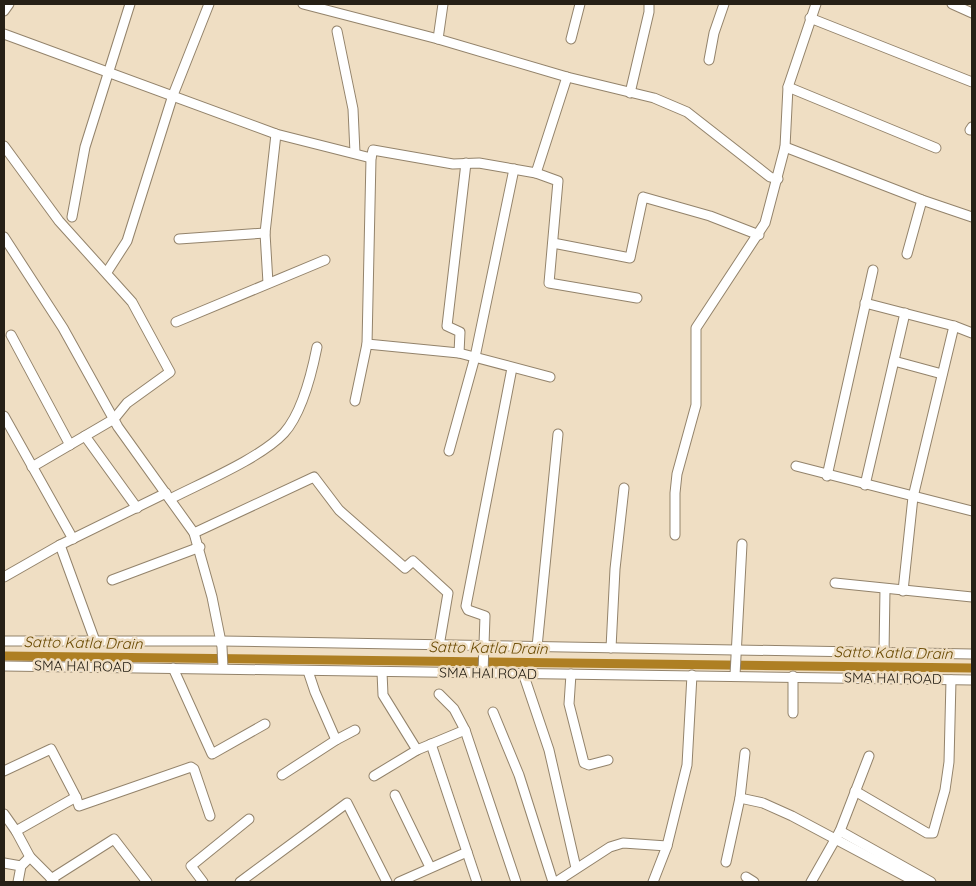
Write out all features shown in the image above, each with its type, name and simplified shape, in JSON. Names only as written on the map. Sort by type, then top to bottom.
[{"type":"street","points":[[4,11],[9,4]]},
{"type":"street","points":[[72,217],[85,148],[130,4]]},
{"type":"street","points":[[107,272],[127,241],[172,95],[208,4]]},
{"type":"street","points":[[303,4],[438,39],[567,77],[654,98],[688,112],[770,177],[778,179]]},
{"type":"street","points":[[438,39],[443,4]]},
{"type":"street","points":[[571,39],[580,4]]},
{"type":"street","points":[[630,93],[649,12],[649,4]]},
{"type":"street","points":[[709,60],[714,34],[724,4]]},
{"type":"street","points":[[675,535],[674,492],[677,474],[696,405],[696,328],[759,236],[765,223],[785,147],[788,88],[816,4]]},
{"type":"street","points":[[952,4],[972,13]]},
{"type":"street","points":[[810,18],[972,82]]},
{"type":"street","points":[[337,32],[353,108],[355,153]]},
{"type":"street","points":[[4,34],[276,134],[371,158]]},
{"type":"street","points":[[536,172],[567,77]]},
{"type":"street","points":[[788,88],[936,148]]},
{"type":"street","points":[[268,283],[265,233],[276,134]]},
{"type":"street","points":[[4,146],[60,221],[132,302],[170,372],[126,403],[114,420],[32,467]]},
{"type":"street","points":[[785,147],[922,200],[972,216]]},
{"type":"street","points":[[355,401],[367,344],[371,158],[373,150],[453,164],[479,163],[536,172],[558,180],[549,283],[637,298]]},
{"type":"street","points":[[459,353],[460,332],[447,326],[466,164]]},
{"type":"street","points":[[449,451],[475,358],[514,169]]},
{"type":"street","points":[[553,244],[630,258],[643,197],[710,216],[759,236]]},
{"type":"street","points":[[907,254],[922,200]]},
{"type":"street","points":[[179,239],[265,233]]},
{"type":"street","points":[[4,236],[63,328],[114,420],[194,533],[200,547],[221,644],[223,664]]},
{"type":"street","points":[[176,322],[324,260]]},
{"type":"street","points":[[827,476],[873,270]]},
{"type":"street","points":[[865,303],[954,326],[972,333]]},
{"type":"street","points":[[865,485],[905,313]]},
{"type":"street","points":[[903,591],[913,497],[954,326]]},
{"type":"street","points":[[11,336],[70,445]]},
{"type":"street","points":[[367,344],[459,353],[550,377]]},
{"type":"street","points":[[4,577],[60,545],[137,508],[236,465],[268,446],[284,432],[304,397],[317,347]]},
{"type":"street","points":[[894,361],[942,374]]},
{"type":"street","points":[[483,670],[485,616],[468,610],[466,606],[512,368]]},
{"type":"street","points":[[4,416],[73,539]]},
{"type":"street","points":[[537,647],[558,434]]},
{"type":"street","points":[[85,436],[137,508]]},
{"type":"street","points":[[796,466],[827,476],[972,511]]},
{"type":"street","points":[[194,533],[314,477],[339,510],[392,558],[405,568],[413,560],[448,593],[439,646]]},
{"type":"street","points":[[611,648],[615,569],[624,488]]},
{"type":"street","points":[[735,672],[742,544]]},
{"type":"street","points":[[60,545],[95,641]]},
{"type":"street","points":[[112,580],[200,547]]},
{"type":"street","points":[[835,584],[972,597]]},
{"type":"street","points":[[884,653],[885,589]]},
{"type":"street","points":[[4,641],[439,646],[484,649],[537,647],[611,648],[736,653],[972,654]]},
{"type":"street","name":"SMA HAI ROAD","points":[[4,666],[172,668],[223,664],[308,671],[483,670],[523,673],[692,675],[735,672],[793,676],[972,680]]},
{"type":"street","points":[[172,668],[212,754],[264,724]]},
{"type":"street","points":[[308,671],[336,740]]},
{"type":"street","points":[[382,672],[383,695],[417,750]]},
{"type":"street","points":[[523,673],[549,750],[576,868]]},
{"type":"street","points":[[571,674],[569,704],[584,763],[589,765],[608,760]]},
{"type":"street","points":[[653,882],[667,846],[687,766],[692,675]]},
{"type":"street","points":[[793,676],[793,713]]},
{"type":"street","points":[[855,791],[927,833],[933,833],[945,790],[949,762],[951,680]]},
{"type":"street","points":[[439,694],[454,709],[465,730],[516,882]]},
{"type":"street","points":[[493,712],[519,775],[554,882],[610,847],[623,844],[667,846]]},
{"type":"street","points":[[282,775],[355,730]]},
{"type":"street","points":[[374,776],[417,750],[465,730]]},
{"type":"street","points":[[431,744],[477,882]]},
{"type":"street","points":[[4,771],[51,748],[79,806],[192,767],[210,816]]},
{"type":"street","points":[[726,862],[740,798],[745,753]]},
{"type":"street","points":[[811,882],[838,834],[869,756]]},
{"type":"street","points":[[395,795],[430,867]]},
{"type":"street","points":[[11,828],[76,797]]},
{"type":"street","points":[[740,798],[763,803],[838,834],[931,882]]},
{"type":"street","points":[[240,882],[347,804],[387,882]]},
{"type":"street","points":[[4,814],[30,857],[53,880],[114,839],[147,882]]},
{"type":"street","points":[[203,882],[191,866],[249,819]]},
{"type":"street","points":[[838,834],[916,882]]},
{"type":"street","points":[[399,882],[467,852]]},
{"type":"street","points":[[18,882],[22,866],[30,857]]},
{"type":"street","points":[[4,863],[22,866]]},
{"type":"street","points":[[746,878],[754,882]]},
{"type":"waterway","name":"Satto Katla Drain","points":[[4,656],[972,668]]}]
